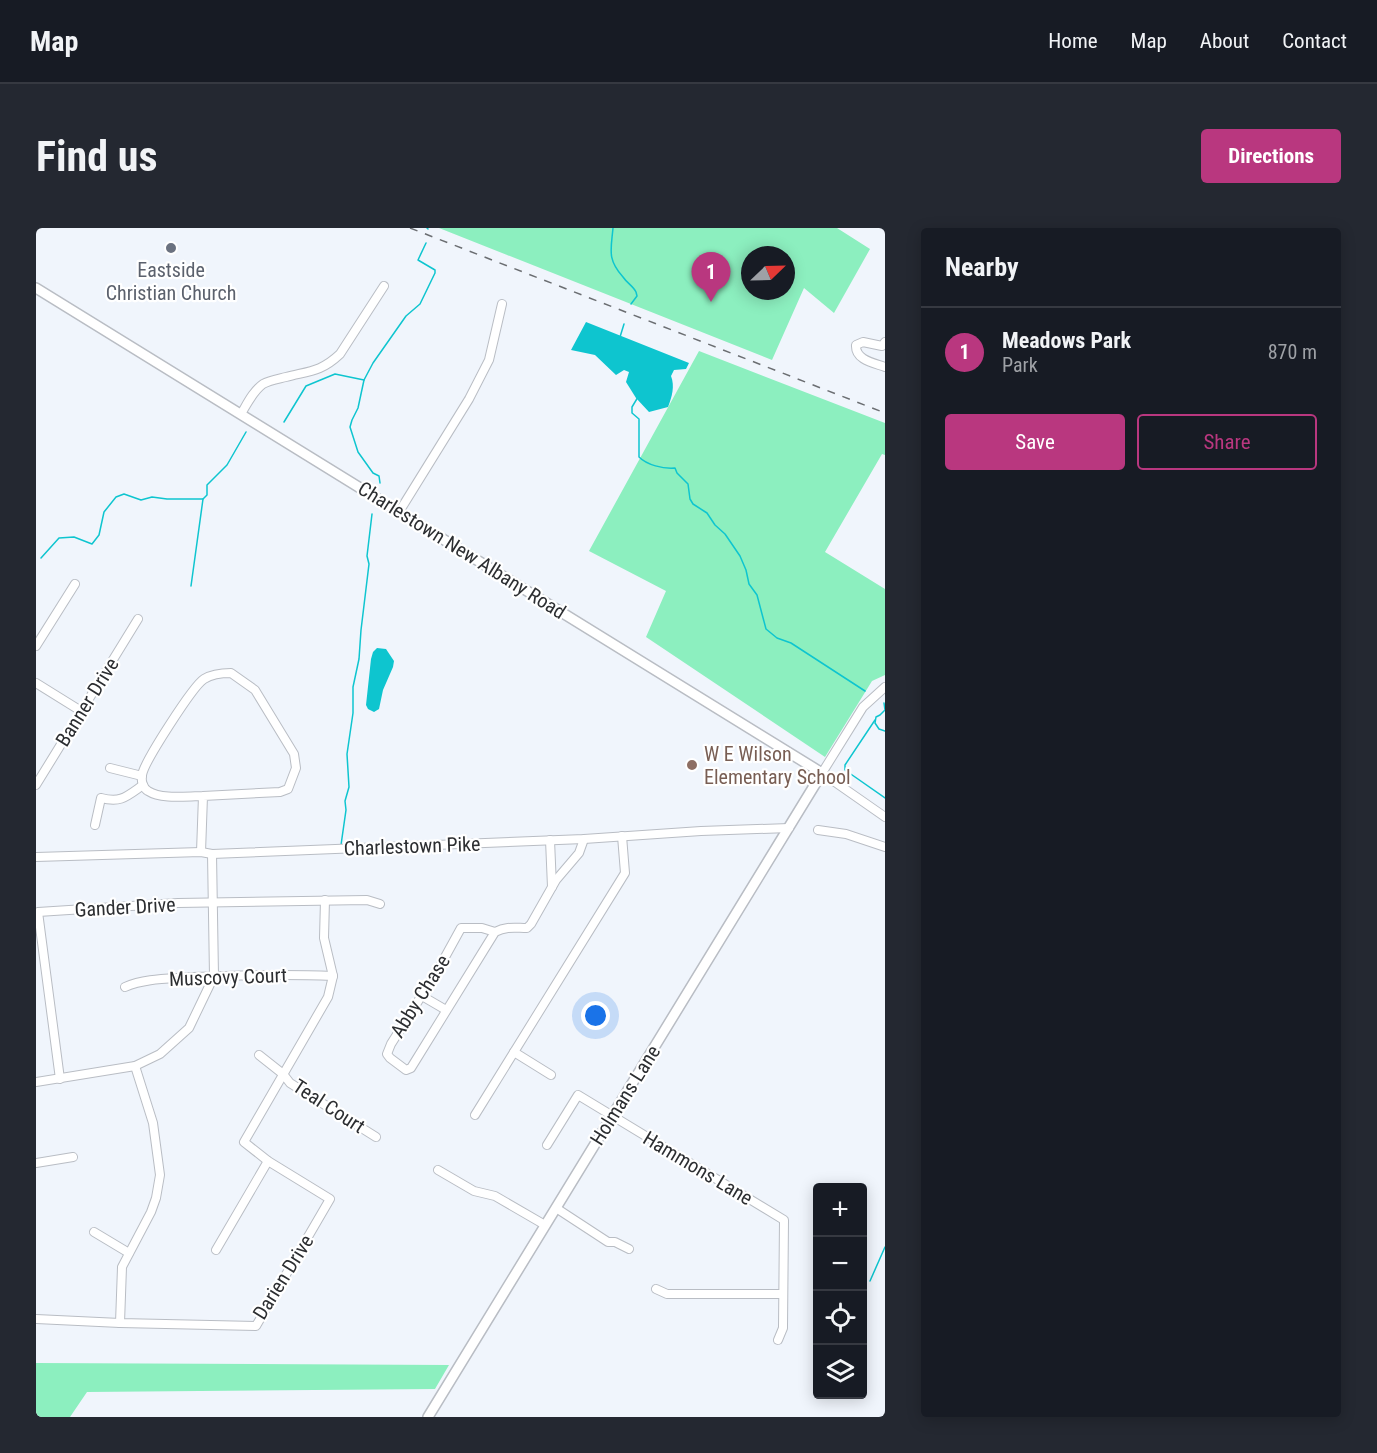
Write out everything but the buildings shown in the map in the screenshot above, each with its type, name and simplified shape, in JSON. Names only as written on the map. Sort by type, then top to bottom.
[{"type":"main road","name":"Charlestown New Albany Road","points":[[36,288],[822,773]]},
{"type":"main road","name":"Holmans Lane","points":[[428,1417],[822,773]]},
{"type":"street","points":[[241,414],[249,399],[261,385],[317,370],[331,363],[340,354],[384,286]]},
{"type":"street","points":[[399,512],[469,399],[489,360],[502,304]]},
{"type":"street","points":[[883,344],[863,342],[856,345],[856,351],[859,356],[885,367]]},
{"type":"street","points":[[36,646],[75,584]]},
{"type":"street","name":"Banner Drive","points":[[36,785],[138,619]]},
{"type":"street","points":[[231,673],[255,690],[294,754],[296,768],[288,789],[280,792],[203,796],[166,796],[149,792],[143,785],[142,776],[144,768],[168,727],[195,687],[205,678],[231,673]]},
{"type":"street","points":[[36,683],[81,711]]},
{"type":"street","points":[[822,773],[863,707],[885,687]]},
{"type":"street","points":[[110,768],[142,776]]},
{"type":"street","name":"Charlestown New Albany Road","points":[[822,773],[885,817]]},
{"type":"street","points":[[95,825],[101,798],[119,800],[143,785]]},
{"type":"street","points":[[201,852],[203,796]]},
{"type":"street","name":"Charlestown Pike","points":[[36,857],[201,852],[212,854],[789,828]]},
{"type":"street","points":[[818,830],[846,834],[885,847]]},
{"type":"street","points":[[475,1115],[626,873],[622,836]]},
{"type":"street","name":"Abby Chase","points":[[495,932],[482,928],[461,928],[387,1053],[406,1070],[411,1068],[418,1058],[495,932],[514,926],[527,927],[552,887],[579,853],[584,839]]},
{"type":"street","points":[[550,840],[552,887]]},
{"type":"street","points":[[36,1083],[135,1066],[160,1054],[189,1028],[214,976],[212,854]]},
{"type":"street","points":[[283,1074],[328,997],[333,976],[324,938],[325,900]]},
{"type":"street","name":"Gander Drive","points":[[60,1080],[38,912],[325,900],[367,900],[380,904]]},
{"type":"street","name":"Muscovy Court","points":[[124,987],[137,981],[214,976],[300,974],[333,976]]},
{"type":"street","points":[[422,996],[446,1010]]},
{"type":"street","points":[[514,1052],[551,1075]]},
{"type":"street","name":"Teal Court","points":[[259,1055],[283,1074],[290,1083],[376,1137]]},
{"type":"street","points":[[120,1323],[122,1267],[151,1212],[160,1175],[153,1123],[135,1066]]},
{"type":"street","name":"Darien Drive","points":[[36,1318],[120,1323],[256,1326],[330,1198],[268,1161],[244,1142],[283,1074]]},
{"type":"street","name":"Hammons Lane","points":[[547,1145],[578,1095],[784,1220],[783,1294]]},
{"type":"street","points":[[36,1163],[74,1157]]},
{"type":"street","points":[[216,1250],[268,1161]]},
{"type":"street","points":[[438,1170],[474,1191],[495,1196],[545,1225]]},
{"type":"street","points":[[556,1208],[608,1242],[615,1242],[629,1249]]},
{"type":"street","points":[[94,1232],[129,1253]]},
{"type":"street","points":[[656,1289],[667,1294],[783,1294],[783,1328],[778,1340]]},
{"type":"green space","points":[[439,228],[837,228],[870,249],[834,313],[804,288],[772,360]]},
{"type":"green space","points":[[699,351],[885,423],[885,455],[882,454],[825,552],[885,589],[885,675],[872,681],[825,757],[646,637],[666,591],[589,551]]},
{"type":"green space","points":[[36,1363],[449,1365],[435,1389],[87,1392],[70,1417],[36,1417]]},
{"type":"water","points":[[586,322],[689,363],[686,369],[674,370],[671,376],[673,384],[668,407],[649,412],[626,382],[629,372],[624,370],[616,375],[595,355],[571,350]]},
{"type":"water","points":[[377,648],[386,649],[394,661],[383,690],[379,709],[374,712],[366,705],[371,659]]},
{"type":"waterway","points":[[613,228],[612,259],[618,271],[636,292],[637,296],[631,304]]},
{"type":"waterway","points":[[380,483],[379,476],[373,473],[358,452],[350,427],[358,408],[364,380],[373,363],[406,316],[420,304],[435,273],[435,270],[418,260],[426,243]]},
{"type":"waterway","points":[[620,337],[624,324]]},
{"type":"waterway","points":[[284,422],[306,386],[335,374],[364,380]]},
{"type":"waterway","points":[[638,397],[632,407],[632,413],[639,419],[639,457],[656,466],[675,468],[688,484],[693,504],[707,513],[725,534],[740,556],[749,584],[757,595],[766,629],[865,691]]},
{"type":"waterway","points":[[191,586],[207,485],[227,465],[246,432]]},
{"type":"waterway","points":[[41,558],[59,538],[74,537],[92,544],[99,535],[104,512],[116,497],[124,494],[141,500],[152,497],[203,499]]},
{"type":"waterway","points":[[341,845],[346,810],[345,801],[349,787],[347,754],[353,713],[353,687],[359,659],[372,514]]},
{"type":"waterway","points":[[884,703],[885,710],[876,717],[875,723],[879,729],[885,731]]},
{"type":"waterway","points":[[875,720],[845,765],[845,770],[885,798]]},
{"type":"waterway","points":[[870,1281],[885,1247]]},
{"type":"railway","points":[[410,228],[885,413]]},
{"type":"place","name":"Eastside Christian Church","points":[[171,248]]},
{"type":"place","name":"Meadows Park","points":[[711,302]]},
{"type":"place","name":"W E Wilson Elementary School","points":[[692,765]]}]
